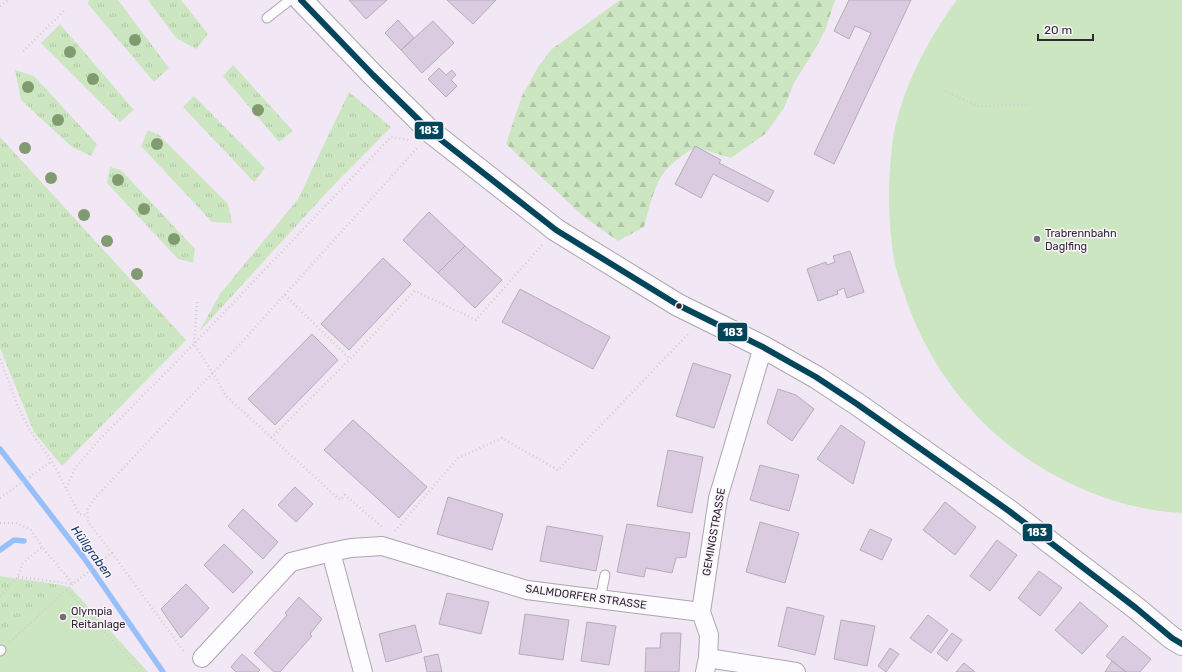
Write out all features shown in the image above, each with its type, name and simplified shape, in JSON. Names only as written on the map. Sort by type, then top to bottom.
[{"type":"street","points":[[301,0],[372,75],[427,137],[556,230],[678,306],[763,347],[816,377],[857,404],[1010,511],[1136,608],[1172,638],[1182,644]]},
{"type":"street","name":"GEMINGSTRASSE","points":[[707,665],[709,635],[701,612],[718,498],[763,347]]},
{"type":"street","points":[[202,658],[291,562],[386,540]]},
{"type":"street","name":"SALMDORFER STRASSE","points":[[386,540],[527,590],[701,612]]},
{"type":"street","points":[[331,552],[363,672]]},
{"type":"street","points":[[707,665],[796,672]]},
{"type":"lane","points":[[267,18],[290,0]]},
{"type":"lane","points":[[600,599],[605,575]]},
{"type":"path","points":[[0,6],[8,0]]},
{"type":"path","points":[[23,51],[64,10]]},
{"type":"path","points":[[944,91],[977,106],[1030,105]]},
{"type":"path","points":[[66,488],[76,467],[100,439],[194,344],[391,137],[427,137]]},
{"type":"path","points":[[202,658],[190,662],[88,522],[87,510],[96,497],[285,295],[427,137]]},
{"type":"path","points":[[271,438],[415,292],[476,320],[556,230]]},
{"type":"path","points":[[285,295],[350,359]]},
{"type":"path","points":[[197,302],[194,344],[226,396],[340,500],[345,495],[386,540],[458,458],[502,438],[558,470],[689,333],[684,330]]},
{"type":"path","points":[[0,359],[22,414],[32,434],[52,461],[80,514],[87,515]]},
{"type":"path","points":[[0,498],[52,461]]},
{"type":"path","points":[[0,523],[16,523],[31,530],[42,547],[73,584]]},
{"type":"path","points":[[0,596],[18,577],[22,564],[42,547]]},
{"type":"path","points":[[0,651],[73,584],[112,553]]},
{"type":"path","points":[[18,577],[73,584]]},
{"type":"path","points":[[67,590],[141,672]]},
{"type":"green space","points":[[89,0],[118,0],[169,68],[154,82],[88,4]]},
{"type":"green space","points":[[148,0],[181,0],[208,34],[196,49],[176,38]]},
{"type":"green space","points":[[620,0],[835,0],[825,31],[794,83],[784,108],[765,134],[731,158],[695,147],[683,155],[668,167],[661,176],[652,198],[644,227],[618,241],[584,217],[506,144],[522,96],[538,67],[552,49]]},
{"type":"green space","name":"Trabrennbahn Daglfing","points":[[957,0],[1182,0],[1182,513],[1165,512],[1132,506],[1116,502],[1085,490],[1054,475],[1003,441],[960,398],[942,373],[913,319],[895,264],[892,245],[889,188],[893,139],[904,97],[919,61],[932,37]]},
{"type":"green space","points":[[60,24],[134,110],[120,122],[41,43]]},
{"type":"green space","points":[[233,65],[293,131],[279,142],[223,76]]},
{"type":"green space","points":[[15,70],[34,76],[97,144],[91,156],[72,147],[21,100]]},
{"type":"green space","points":[[349,92],[391,127],[328,191],[199,332],[220,294],[298,199]]},
{"type":"green space","points":[[194,96],[265,168],[254,182],[183,107]]},
{"type":"green space","points":[[148,130],[159,135],[228,204],[232,223],[212,222],[141,146]]},
{"type":"green space","points":[[0,137],[186,340],[62,466],[34,432],[0,348]]},
{"type":"green space","points":[[110,167],[121,170],[195,249],[193,263],[178,259],[107,183]]},
{"type":"green space","points":[[0,576],[62,585],[0,648]]},
{"type":"green space","name":"Olympia Reitanlage","points":[[62,585],[71,588],[148,672],[0,672],[0,645]]},
{"type":"building","points":[[349,0],[387,0],[366,19]]},
{"type":"building","points":[[447,0],[496,0],[473,24]]},
{"type":"building","points":[[849,0],[911,0],[834,164],[814,154],[871,33],[855,26],[849,39],[834,31]]},
{"type":"building","points":[[398,20],[414,38],[401,50],[385,33]]},
{"type":"building","points":[[433,21],[454,43],[422,73],[401,50]]},
{"type":"building","points":[[439,68],[446,75],[452,70],[456,75],[451,80],[457,86],[446,97],[428,79]]},
{"type":"building","points":[[695,146],[721,160],[719,163],[774,191],[768,202],[713,174],[701,198],[675,184]]},
{"type":"building","points":[[429,212],[465,246],[438,273],[403,240]]},
{"type":"building","points":[[465,246],[502,280],[475,308],[438,273]]},
{"type":"building","points":[[850,251],[864,292],[847,298],[844,288],[837,291],[838,294],[818,301],[807,269],[826,262],[827,265],[835,262],[833,256]]},
{"type":"building","points":[[383,258],[411,284],[349,350],[321,324]]},
{"type":"building","points":[[520,289],[610,337],[593,369],[502,322]]},
{"type":"building","points":[[312,334],[338,360],[275,425],[248,399]]},
{"type":"building","points":[[693,363],[731,375],[714,428],[676,416]]},
{"type":"building","points":[[778,389],[796,395],[814,409],[792,441],[767,423]]},
{"type":"building","points":[[353,420],[427,487],[399,518],[324,450]]},
{"type":"building","points":[[841,425],[865,442],[853,484],[817,459]]},
{"type":"building","points":[[668,450],[703,457],[692,513],[657,506]]},
{"type":"building","points":[[760,465],[799,475],[789,511],[750,500]]},
{"type":"building","points":[[295,487],[313,504],[296,522],[278,505]]},
{"type":"building","points":[[448,497],[503,514],[492,550],[437,534]]},
{"type":"building","points":[[945,502],[976,527],[955,555],[923,530]]},
{"type":"building","points":[[243,509],[278,542],[263,559],[228,526]]},
{"type":"building","points":[[760,522],[799,533],[785,583],[746,572]]},
{"type":"building","points":[[627,524],[690,533],[686,557],[676,558],[672,573],[646,568],[644,577],[617,572]]},
{"type":"building","points":[[547,526],[603,536],[596,571],[540,561]]},
{"type":"building","points":[[870,529],[892,539],[882,560],[860,550]]},
{"type":"building","points":[[997,540],[1017,555],[990,591],[970,576]]},
{"type":"building","points":[[224,544],[253,572],[233,593],[204,565]]},
{"type":"building","points":[[1039,571],[1062,588],[1040,616],[1018,598]]},
{"type":"building","points":[[186,584],[209,608],[181,638],[161,609]]},
{"type":"building","points":[[447,593],[489,602],[481,634],[439,624]]},
{"type":"building","points":[[299,597],[322,619],[310,634],[312,636],[280,672],[274,672],[254,653],[287,615],[285,613]]},
{"type":"building","points":[[1080,602],[1108,626],[1082,654],[1055,630]]},
{"type":"building","points":[[787,607],[824,616],[815,655],[778,646]]},
{"type":"building","points":[[525,614],[569,620],[563,660],[519,654]]},
{"type":"building","points":[[928,615],[948,630],[931,653],[910,638]]},
{"type":"building","points":[[841,620],[875,626],[867,666],[834,659]]},
{"type":"building","points":[[587,622],[616,626],[609,665],[581,661]]},
{"type":"building","points":[[415,625],[422,652],[386,662],[379,634]]},
{"type":"building","points":[[661,633],[681,633],[679,672],[645,672],[646,648],[660,648]]},
{"type":"building","points":[[952,633],[962,640],[947,661],[937,653]]},
{"type":"building","points":[[1123,636],[1151,659],[1140,672],[1126,672],[1106,656]]},
{"type":"building","points":[[890,648],[899,654],[886,672],[878,666]]},
{"type":"building","points":[[242,654],[260,670],[258,672],[236,672],[231,667]]},
{"type":"building","points":[[438,654],[442,672],[427,672],[424,657]]},
{"type":"building","points":[[1112,661],[1126,672],[1105,672]]},
{"type":"building","points":[[964,663],[975,672],[956,672]]},
{"type":"waterway","name":"Hüllgraben","points":[[0,449],[84,558],[163,672]]},
{"type":"waterway","points":[[0,550],[14,540],[24,541]]},
{"type":"transit line","name":"183","points":[[301,0],[373,75],[431,132],[556,230],[678,305],[763,347],[816,377],[857,404],[1009,511],[1136,608],[1172,638],[1182,644]]},
{"type":"place","name":"Trabrennbahn Daglfing","points":[[1037,239]]},
{"type":"place","name":"Olympia Reitanlage","points":[[63,617]]}]
